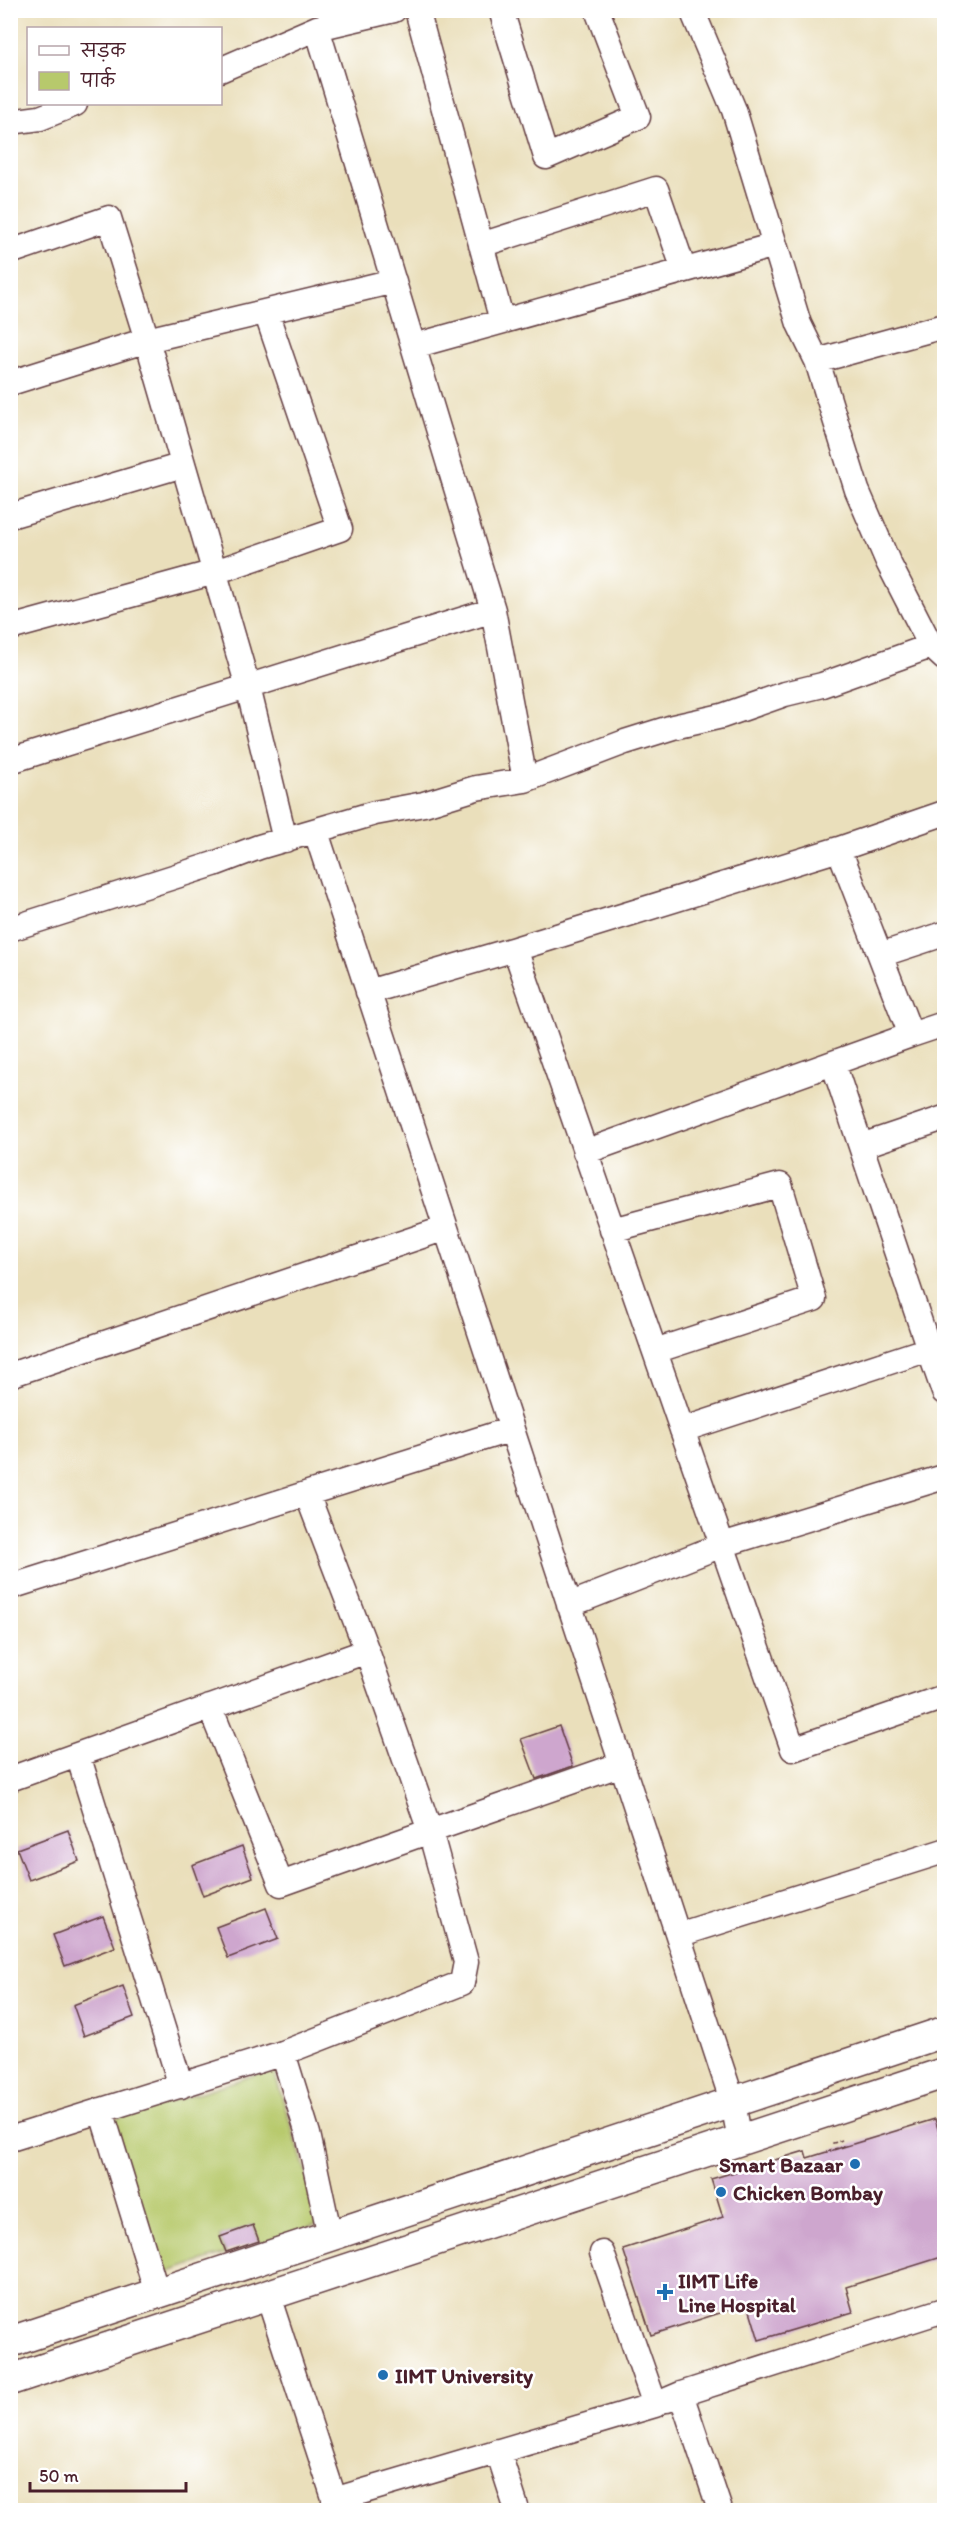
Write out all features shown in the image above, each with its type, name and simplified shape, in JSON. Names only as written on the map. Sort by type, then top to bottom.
[{"type":"street","points":[[222,69],[344,16],[394,10]]},
{"type":"street","points":[[417,10],[501,321]]},
{"type":"street","points":[[501,10],[546,157],[638,117],[597,10]]},
{"type":"street","points":[[12,924],[375,813],[424,804],[477,788],[525,780],[625,742],[673,727],[722,716],[784,694],[938,652],[888,562],[857,490],[818,361],[799,324],[734,110],[692,10]]},
{"type":"street","points":[[317,28],[494,610],[525,780]]},
{"type":"street","points":[[10,122],[40,118],[72,105]]},
{"type":"street","points":[[481,245],[656,189],[684,270]]},
{"type":"street","points":[[10,252],[110,218],[248,687],[285,840]]},
{"type":"street","points":[[414,346],[776,245]]},
{"type":"street","points":[[10,383],[147,340],[394,281]]},
{"type":"street","points":[[10,628],[215,572],[340,529],[266,312]]},
{"type":"street","points":[[818,361],[945,326]]},
{"type":"street","points":[[10,516],[183,465]]},
{"type":"street","points":[[10,761],[494,610]]},
{"type":"street","points":[[369,992],[839,849],[945,813]]},
{"type":"street","points":[[316,832],[733,2103],[740,2140]]},
{"type":"street","points":[[839,849],[911,1035]]},
{"type":"street","points":[[880,955],[945,934]]},
{"type":"street","points":[[515,949],[793,1749],[945,1697]]},
{"type":"street","points":[[585,1152],[945,1024]]},
{"type":"street","points":[[833,1063],[861,1146],[937,1347],[945,1392]]},
{"type":"street","points":[[861,1146],[945,1118]]},
{"type":"street","points":[[612,1230],[780,1185],[814,1299],[655,1351]]},
{"type":"street","points":[[10,1375],[446,1228]]},
{"type":"street","points":[[682,1430],[937,1347]]},
{"type":"street","points":[[10,1587],[512,1429]]},
{"type":"street","points":[[569,1605],[722,1545],[945,1477]]},
{"type":"street","points":[[10,2139],[283,2053],[462,1983],[466,1962],[430,1831],[367,1651],[307,1494]]},
{"type":"street","points":[[10,1779],[367,1651]]},
{"type":"street","points":[[210,1707],[281,1884],[622,1764]]},
{"type":"street","points":[[78,1755],[181,2085]]},
{"type":"street","points":[[678,1935],[945,1851]]},
{"type":"street","points":[[10,2342],[733,2103],[943,2037]]},
{"type":"street","points":[[283,2053],[298,2110],[308,2134],[330,2236]]},
{"type":"street","points":[[10,2380],[945,2073]]},
{"type":"street","points":[[101,2110],[157,2293]]},
{"type":"street","points":[[602,2253],[655,2405]]},
{"type":"street","points":[[268,2296],[336,2505],[498,2451],[655,2405],[681,2394],[945,2310]]},
{"type":"street","points":[[681,2394],[720,2511]]},
{"type":"street","points":[[498,2451],[517,2511]]},
{"type":"path","points":[[840,2140],[843,2147]]},
{"type":"path","points":[[834,2142],[836,2149]]},
{"type":"green space","points":[[273,2069],[322,2223],[260,2243],[253,2225],[220,2237],[226,2254],[162,2274],[113,2120]]},
{"type":"building","points":[[559,1726],[573,1766],[536,1779],[521,1739]]},
{"type":"building","points":[[68,1830],[79,1861],[29,1880],[17,1849]]},
{"type":"building","points":[[242,1846],[253,1877],[203,1896],[192,1865]]},
{"type":"building","points":[[266,1908],[278,1939],[228,1958],[216,1927]]},
{"type":"building","points":[[103,1916],[115,1947],[65,1966],[53,1935]]},
{"type":"building","points":[[123,1986],[134,2017],[84,2036],[73,2005]]},
{"type":"building","points":[[935,2119],[945,2152],[945,2256],[846,2287],[853,2312],[759,2340],[748,2304],[651,2335],[623,2249],[723,2217],[711,2179],[805,2151],[807,2158]]},
{"type":"building","points":[[253,2225],[259,2241],[226,2252],[220,2237]]},
{"type":"place","name":"Smart Bazaar","points":[[855,2164]]},
{"type":"place","name":"Chicken Bombay","points":[[721,2192]]},
{"type":"place","name":"IIMT Life Line Hospital","points":[[665,2292]]},
{"type":"place","name":"IIMT University","points":[[383,2375]]}]
